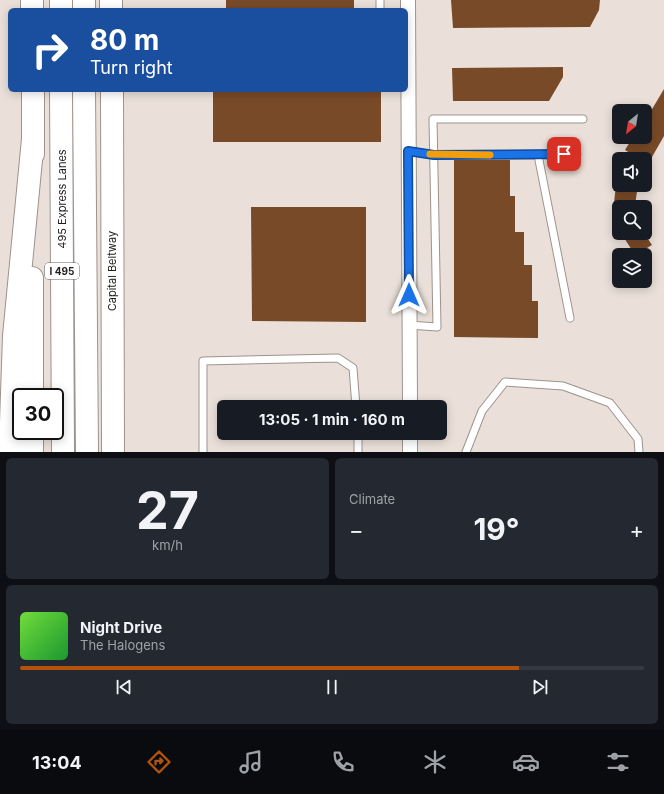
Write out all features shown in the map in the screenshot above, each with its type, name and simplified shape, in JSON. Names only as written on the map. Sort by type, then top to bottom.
[{"type":"highway","name":"I 495","points":[[32,388],[33,92]]},
{"type":"highway","name":"495 Express Lanes","points":[[61,92],[63,452]]},
{"type":"highway","name":"495 Express Lanes","points":[[84,92],[87,452]]},
{"type":"highway","name":"Capital Beltway","points":[[112,92],[113,452]]},
{"type":"highway","points":[[10,452],[14,336],[33,138]]},
{"type":"highway","points":[[112,273],[126,452]]},
{"type":"highway","points":[[32,440],[32,452]]},
{"type":"street","points":[[408,0],[410,400]]},
{"type":"street","points":[[410,440],[410,452]]},
{"type":"lane","points":[[409,325],[437,327],[433,119],[582,119]]},
{"type":"lane","points":[[408,151],[434,155],[577,154]]},
{"type":"lane","points":[[538,155],[570,318]]},
{"type":"lane","points":[[203,452],[203,361],[338,358],[353,368],[355,400]]},
{"type":"lane","points":[[466,452],[482,411],[505,382],[563,386],[610,403],[638,439],[639,452]]},
{"type":"lane","points":[[358,440],[358,452]]},
{"type":"building","points":[[226,0],[354,0],[354,8],[226,8]]},
{"type":"building","points":[[451,0],[600,0],[599,10],[590,27],[453,28]]},
{"type":"building","points":[[563,67],[563,77],[549,101],[453,101],[452,68]]},
{"type":"building","points":[[664,89],[664,136],[652,157],[652,152],[628,152],[625,150],[629,144],[652,144],[652,109]]},
{"type":"building","points":[[213,92],[381,92],[381,142],[213,142]]},
{"type":"building","points":[[454,160],[510,160],[510,196],[515,196],[515,232],[524,232],[524,265],[532,265],[532,301],[538,301],[538,338],[454,337]]},
{"type":"building","points":[[615,192],[637,192],[636,200],[614,200]]},
{"type":"building","points":[[251,207],[366,207],[366,322],[252,321]]},
{"type":"building","points":[[625,240],[649,240],[652,245],[647,248],[631,248]]},
{"type":"slow traffic","points":[[430,154],[490,155]]},
{"type":"route","points":[[409,295],[408,151],[434,155],[564,154]]}]
